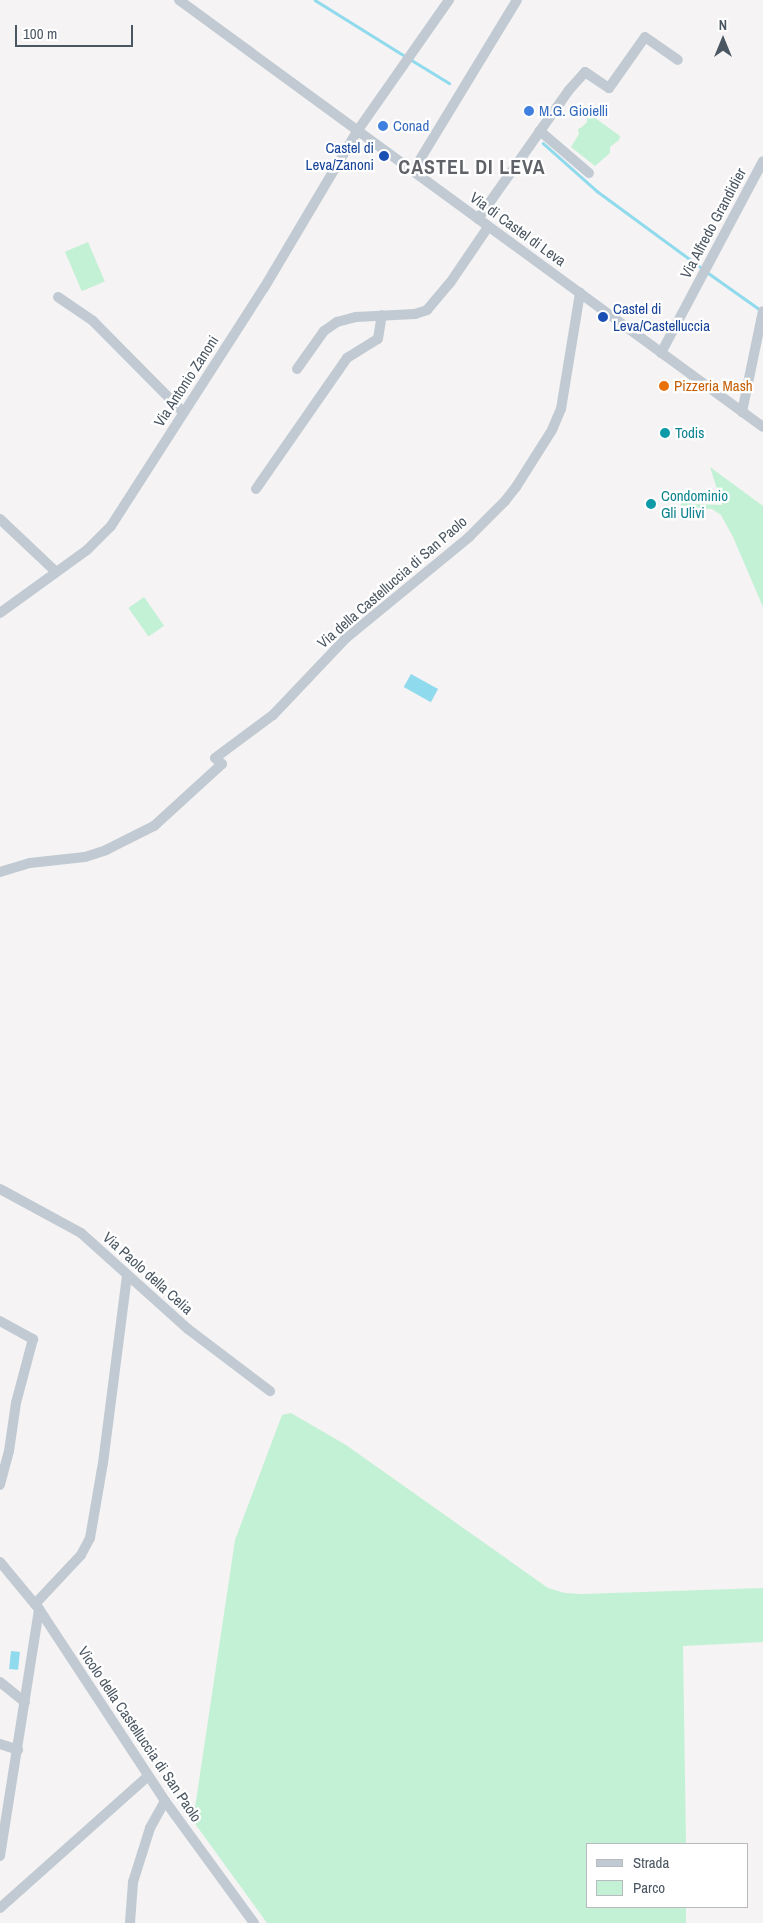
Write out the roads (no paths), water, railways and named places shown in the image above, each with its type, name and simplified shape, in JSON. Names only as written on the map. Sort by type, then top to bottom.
[{"type":"street","name":"Via di Castel di Leva","points":[[179,0],[763,427]]},
{"type":"street","name":"Via Antonio Zanoni","points":[[0,613],[104,536],[264,288],[358,130],[449,0]]},
{"type":"street","points":[[413,171],[517,0]]},
{"type":"street","points":[[478,219],[569,90],[585,72],[609,88],[645,37],[678,60]]},
{"type":"street","points":[[540,132],[589,174]]},
{"type":"street","name":"Via Alfredo Grandidier","points":[[661,353],[763,161]]},
{"type":"street","points":[[297,369],[330,327],[351,318],[415,314],[427,310],[450,283],[488,227]]},
{"type":"street","name":"Via della Castelluccia di San Paolo","points":[[0,872],[30,863],[85,857],[106,850],[154,826],[222,764],[215,758],[273,715],[345,639],[469,537],[505,501],[516,487],[552,430],[561,409],[580,293]]},
{"type":"street","points":[[58,297],[93,321],[183,412]]},
{"type":"street","points":[[742,412],[763,311]]},
{"type":"street","points":[[256,489],[347,358],[378,339],[382,315]]},
{"type":"street","points":[[0,519],[55,571]]},
{"type":"street","name":"Via Paolo della Celia","points":[[0,1189],[74,1229],[193,1333],[270,1391]]},
{"type":"street","points":[[0,1856],[1,1840],[18,1750],[37,1607],[81,1555],[90,1538],[103,1464],[127,1275]]},
{"type":"street","points":[[0,1321],[33,1339],[16,1403],[12,1440],[0,1485]]},
{"type":"street","name":"Vicolo della Castelluccia di San Paolo","points":[[0,1562],[37,1607],[165,1801],[254,1923]]},
{"type":"street","points":[[0,1682],[25,1702]]},
{"type":"street","points":[[0,1744],[18,1750]]},
{"type":"street","points":[[0,1908],[148,1776]]},
{"type":"street","points":[[130,1923],[131,1892],[135,1873],[150,1828],[165,1801]]},
{"type":"water","points":[[411,674],[438,689],[431,702],[404,687]]},
{"type":"water","points":[[11,1651],[20,1652],[18,1670],[9,1669]]},
{"type":"waterway","points":[[315,0],[405,56]]},
{"type":"waterway","points":[[410,59],[449,83]]},
{"type":"waterway","points":[[543,143],[597,191],[703,269]]},
{"type":"waterway","points":[[707,272],[759,309]]},
{"type":"place","name":"M.G. Gioielli","points":[[529,111]]},
{"type":"place","name":"Conad","points":[[383,126]]},
{"type":"place","name":"Castel di Leva/Zanoni","points":[[384,156]]},
{"type":"place","name":"Castel di Leva/Castelluccia","points":[[603,317]]},
{"type":"place","name":"Pizzeria Mash","points":[[664,386]]},
{"type":"place","name":"Todis","points":[[665,433]]},
{"type":"place","name":"Condominio Gli Ulivi","points":[[651,504]]},
{"type":"district","name":"CASTEL DI LEVA","points":[[472,166]]}]
